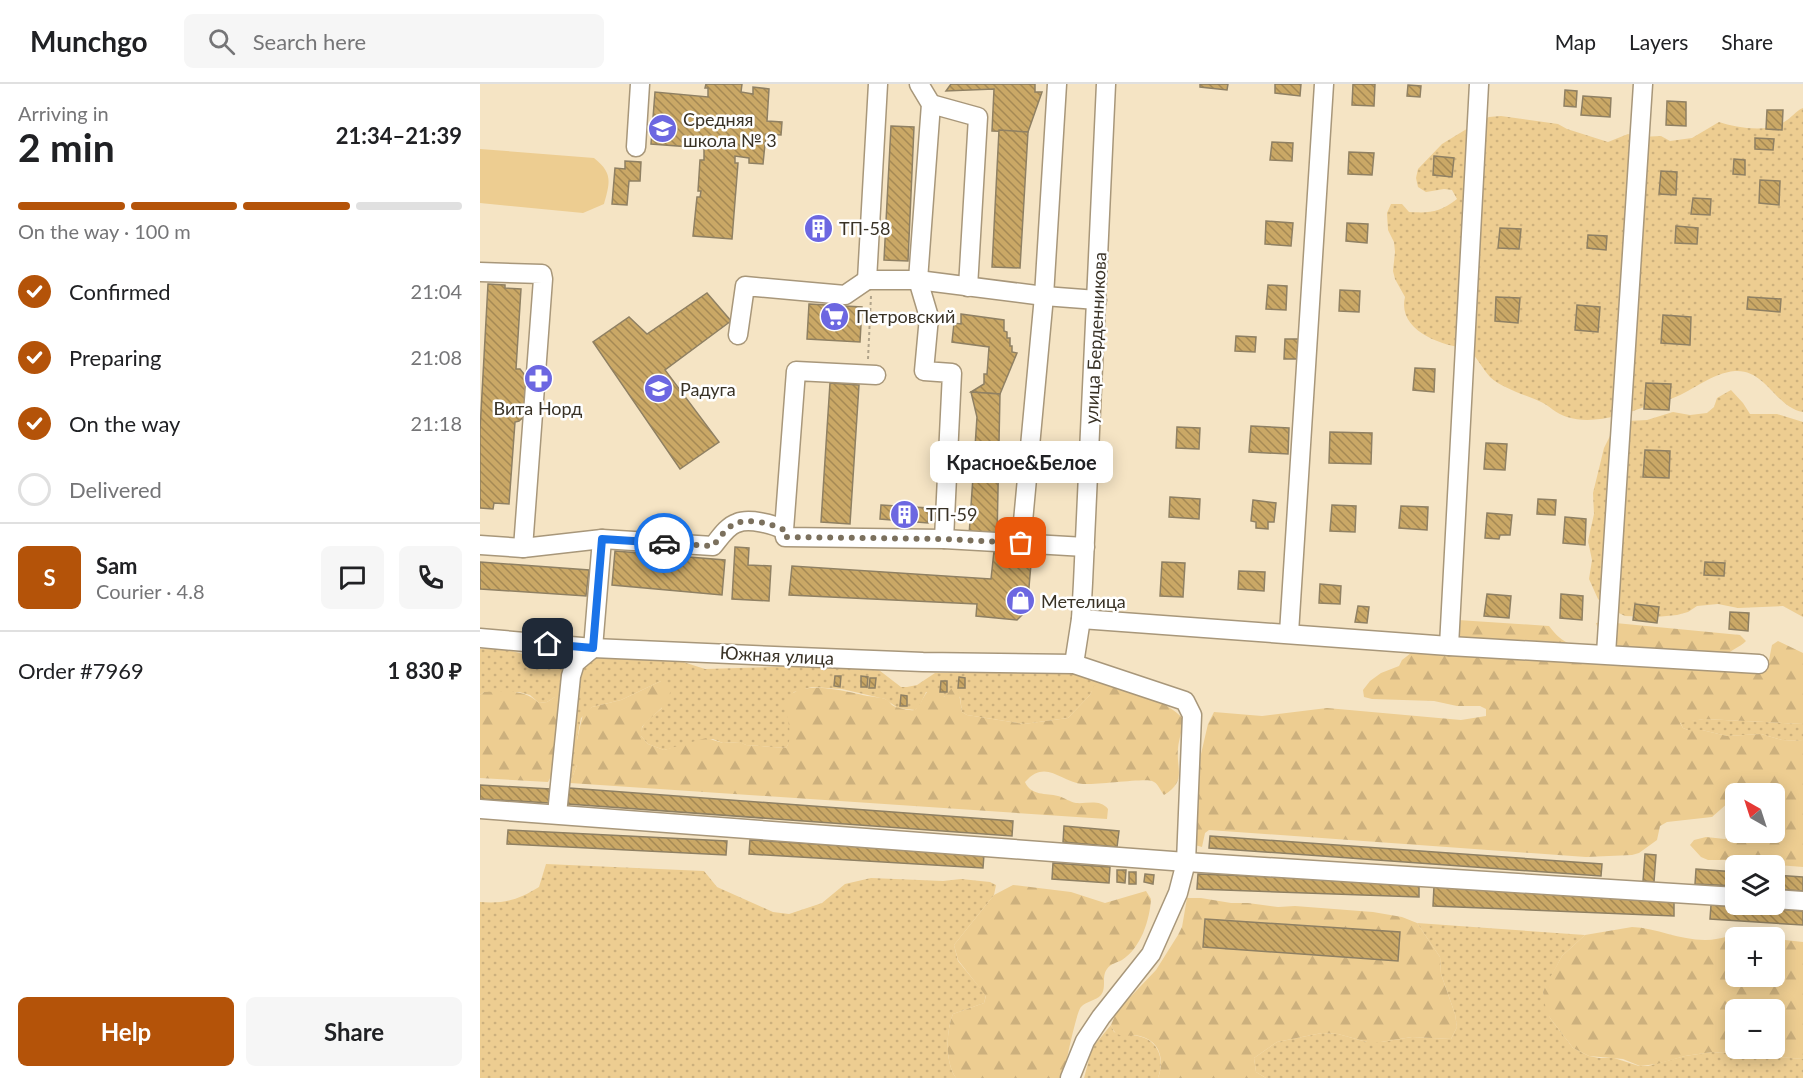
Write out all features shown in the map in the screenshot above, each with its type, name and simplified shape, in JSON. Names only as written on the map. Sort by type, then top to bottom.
[{"type":"street","points":[[636,147],[640,84]]},
{"type":"street","points":[[869,281],[878,84]]},
{"type":"street","points":[[919,84],[931,104],[918,280],[929,317],[924,371],[952,373],[944,539]]},
{"type":"street","points":[[1021,543],[1044,296],[1058,84]]},
{"type":"street","name":"улица Берденникова","points":[[1074,664],[1081,619],[1085,547],[1106,84]]},
{"type":"street","points":[[1289,633],[1324,84]]},
{"type":"street","points":[[1449,646],[1479,84]]},
{"type":"street","points":[[1606,654],[1643,84]]},
{"type":"street","points":[[931,104],[978,117],[968,287]]},
{"type":"street","points":[[480,272],[542,274],[543,279],[523,548]]},
{"type":"street","points":[[738,335],[745,286],[845,295],[869,281],[918,280],[1044,296],[1097,300]]},
{"type":"street","points":[[871,374],[796,371],[785,537],[944,539],[1085,547]]},
{"type":"street","points":[[480,545],[523,548],[602,539],[713,546],[737,522],[769,522],[784,530]]},
{"type":"street","points":[[557,813],[571,676],[575,663],[593,648],[602,539]]},
{"type":"street","points":[[1081,619],[1449,646],[1759,664]]},
{"type":"street","name":"Южная улица","points":[[480,638],[593,648],[774,656],[923,662],[1074,664],[1185,701],[1192,715],[1186,862],[1178,893],[1151,954],[1085,1041],[1070,1078]]},
{"type":"street","points":[[480,809],[1186,862],[1725,896]]},
{"type":"street","points":[[1785,900],[1803,901]]},
{"type":"path","points":[[869,281],[871,374]]},
{"type":"green space","points":[[1803,108],[1803,412],[1785,403],[1755,376],[1735,371],[1703,382],[1681,395],[1618,416],[1587,420],[1567,417],[1543,403],[1501,385],[1490,377],[1467,348],[1434,340],[1414,327],[1408,319],[1404,309],[1405,297],[1393,271],[1394,242],[1388,230],[1387,213],[1391,204],[1402,204],[1409,212],[1429,212],[1439,210],[1457,199],[1452,190],[1426,192],[1418,187],[1416,178],[1418,169],[1442,144],[1478,122],[1489,117],[1501,116],[1558,124],[1608,142],[1628,134],[1639,137],[1661,136],[1670,141],[1692,138],[1719,122],[1743,128],[1770,127],[1784,122]]},
{"type":"green space","points":[[480,149],[594,158],[607,173],[608,190],[604,204],[583,213],[480,203]]},
{"type":"green space","points":[[1731,390],[1750,414],[1777,414],[1803,422],[1803,617],[1783,606],[1738,608],[1718,604],[1697,606],[1677,615],[1656,617],[1625,616],[1605,606],[1598,599],[1589,579],[1592,560],[1588,541],[1594,514],[1593,493],[1604,448],[1613,430],[1627,421],[1647,420],[1673,412],[1690,415],[1707,413],[1714,407],[1717,398]]},
{"type":"green space","points":[[1458,620],[1549,626],[1564,641],[1597,651],[1601,637],[1596,623],[1605,622],[1740,635],[1746,641],[1724,657],[1753,662],[1769,660],[1772,645],[1778,641],[1803,653],[1803,724],[1704,719],[1680,723],[1688,730],[1702,730],[1727,736],[1761,734],[1782,740],[1803,741],[1803,867],[1785,866],[1785,855],[1725,855],[1725,860],[1708,860],[1701,857],[1690,845],[1694,840],[1706,837],[1725,839],[1725,843],[1785,843],[1785,783],[1725,783],[1725,806],[1712,817],[1667,822],[1660,826],[1657,840],[1639,853],[1632,855],[1586,857],[1209,830],[1205,833],[1202,847],[1195,845],[1198,767],[1208,724],[1214,712],[1262,716],[1327,708],[1461,720],[1486,716],[1486,709],[1480,706],[1364,697],[1363,690],[1370,681],[1381,673],[1399,666],[1402,660],[1420,646],[1441,639]]},
{"type":"green space","points":[[502,648],[526,655],[554,655],[560,658],[568,671],[565,724],[555,697],[547,702],[539,703],[530,695],[519,692],[484,692],[480,695],[480,649]]},
{"type":"green space","points":[[589,656],[677,660],[705,669],[875,667],[901,687],[917,685],[935,673],[1079,673],[1103,682],[1068,718],[1024,724],[967,715],[962,712],[960,697],[949,693],[946,697],[926,692],[919,707],[915,710],[898,708],[885,699],[842,689],[812,687],[794,692],[788,701],[791,739],[786,748],[746,745],[739,742],[723,743],[713,739],[664,750],[648,744],[641,736],[645,723],[662,708],[661,681],[621,700],[592,707],[581,718],[577,740],[577,765],[570,783],[565,783],[574,676]]},
{"type":"green space","points":[[661,681],[666,681],[670,685],[668,698],[642,727],[641,736],[648,744],[664,750],[706,738],[723,743],[740,742],[746,745],[786,748],[790,735],[788,701],[791,695],[806,688],[828,688],[881,698],[897,707],[912,710],[918,707],[931,689],[945,697],[951,689],[957,688],[962,712],[967,715],[1024,724],[1068,718],[1090,695],[1094,686],[1103,682],[1157,701],[1183,719],[1178,748],[1178,780],[1176,785],[1164,795],[1156,783],[1148,780],[1083,784],[1053,773],[1040,772],[1025,782],[1031,790],[1039,793],[1058,796],[1076,803],[1101,804],[1108,809],[1107,819],[570,783],[577,765],[577,740],[583,714],[592,707],[621,700]]},
{"type":"green space","points":[[484,692],[520,693],[539,703],[547,702],[558,695],[561,703],[555,769],[548,782],[480,778],[480,695]]},
{"type":"green space","points":[[1704,719],[1803,724],[1803,741],[1782,740],[1761,734],[1727,736],[1702,730],[1688,730],[1683,728],[1680,722]]},
{"type":"green space","points":[[546,864],[704,871],[717,887],[773,912],[789,914],[822,903],[845,884],[871,878],[943,881],[961,879],[990,882],[996,885],[994,895],[954,945],[958,961],[986,995],[984,1003],[953,1014],[949,1029],[948,1056],[956,1078],[480,1078],[480,902],[504,902],[539,887]]},
{"type":"green space","points":[[1013,885],[1071,892],[1105,903],[1146,891],[1151,899],[1149,915],[1139,941],[1129,955],[1107,969],[1101,995],[1081,1007],[1071,1040],[1064,1078],[956,1078],[948,1056],[949,1029],[953,1014],[984,1003],[986,996],[958,960],[954,945],[994,895]]},
{"type":"green space","points":[[1187,898],[1278,907],[1295,906],[1373,912],[1402,917],[1417,923],[1440,957],[1441,974],[1455,1014],[1457,1027],[1451,1039],[1412,1037],[1367,1042],[1338,1034],[1322,1033],[1277,1042],[1254,1058],[1256,1072],[1266,1078],[1158,1078],[1161,1058],[1152,1042],[1140,1036],[1118,1034],[1114,1032],[1111,1025],[1117,1011],[1156,970],[1178,935],[1182,927]]},
{"type":"green space","points":[[1417,923],[1585,935],[1562,956],[1543,992],[1550,1018],[1573,1048],[1589,1056],[1614,1058],[1639,1066],[1712,1052],[1725,1053],[1725,1059],[1803,1059],[1803,1078],[1266,1078],[1256,1072],[1254,1058],[1277,1042],[1322,1033],[1338,1034],[1367,1042],[1412,1037],[1451,1039],[1457,1027],[1455,1014],[1441,974],[1440,957]]},
{"type":"green space","points":[[1632,927],[1695,939],[1725,937],[1725,987],[1785,987],[1785,940],[1803,942],[1803,1059],[1785,1058],[1785,999],[1725,999],[1725,1053],[1712,1052],[1685,1056],[1640,1066],[1623,1059],[1589,1056],[1573,1048],[1546,1010],[1543,992],[1562,956],[1585,935]]},
{"type":"green space","points":[[1111,1025],[1114,1032],[1145,1038],[1155,1046],[1161,1064],[1158,1078],[1084,1078],[1092,1048]]},
{"type":"building","points":[[706,84],[742,84],[741,92],[753,94],[753,87],[769,89],[767,121],[782,122],[781,135],[766,134],[763,164],[749,163],[749,158],[735,156],[735,163],[738,163],[732,239],[693,236],[697,197],[700,197],[701,191],[698,191],[700,160],[704,160],[704,148],[651,144],[655,92],[708,97]]},
{"type":"building","points":[[951,84],[1035,84],[1035,92],[1042,92],[1028,132],[992,131],[994,89],[946,91]]},
{"type":"building","points":[[1200,84],[1228,84],[1227,90],[1200,87]]},
{"type":"building","points":[[1275,84],[1301,84],[1300,96],[1275,93]]},
{"type":"building","points":[[1353,84],[1375,84],[1374,106],[1352,105]]},
{"type":"building","points":[[1408,85],[1421,86],[1420,97],[1407,96]]},
{"type":"building","points":[[1565,90],[1577,91],[1576,107],[1564,106]]},
{"type":"building","points":[[1583,96],[1611,98],[1610,117],[1581,115]]},
{"type":"building","points":[[1667,101],[1686,102],[1686,126],[1666,125]]},
{"type":"building","points":[[1767,110],[1783,110],[1782,130],[1766,129]]},
{"type":"building","points":[[891,126],[914,127],[908,261],[884,260]]},
{"type":"building","points":[[999,130],[1028,132],[1020,268],[992,267]]},
{"type":"building","points":[[1755,138],[1774,139],[1773,150],[1755,149]]},
{"type":"building","points":[[1272,142],[1293,143],[1292,161],[1270,160]]},
{"type":"building","points":[[1349,152],[1374,153],[1372,175],[1348,174]]},
{"type":"building","points":[[1434,156],[1454,158],[1452,177],[1433,175]]},
{"type":"building","points":[[1734,159],[1745,160],[1745,175],[1733,174]]},
{"type":"building","points":[[625,161],[641,162],[640,181],[629,181],[627,205],[612,204],[615,168],[625,169]]},
{"type":"building","points":[[1661,171],[1677,172],[1676,195],[1659,194]]},
{"type":"building","points":[[1760,180],[1780,181],[1779,205],[1759,203]]},
{"type":"building","points":[[1693,198],[1711,199],[1710,215],[1691,214]]},
{"type":"building","name":"ТП-58","points":[[812,216],[824,217],[823,239],[812,239]]},
{"type":"building","points":[[1266,221],[1293,223],[1291,246],[1265,244]]},
{"type":"building","points":[[1347,223],[1368,224],[1367,243],[1346,241]]},
{"type":"building","points":[[1676,226],[1698,228],[1697,244],[1675,243]]},
{"type":"building","points":[[1500,228],[1521,229],[1519,249],[1498,248]]},
{"type":"building","points":[[1588,235],[1607,236],[1606,250],[1587,248]]},
{"type":"building","points":[[488,284],[521,289],[516,369],[520,369],[528,379],[527,414],[515,422],[509,504],[494,503],[493,509],[480,508],[480,430]]},
{"type":"building","points":[[1268,285],[1287,286],[1286,310],[1266,309]]},
{"type":"building","points":[[1340,290],[1360,291],[1359,312],[1339,311]]},
{"type":"building","points":[[707,293],[731,321],[665,370],[719,442],[680,469],[593,342],[629,317],[647,334]]},
{"type":"building","points":[[1496,297],[1520,298],[1518,323],[1495,321]]},
{"type":"building","points":[[1748,297],[1781,299],[1780,312],[1747,309]]},
{"type":"building","name":"Петровский","points":[[809,304],[862,307],[860,342],[807,339]]},
{"type":"building","points":[[1577,305],[1600,307],[1598,332],[1575,330]]},
{"type":"building","points":[[961,314],[1004,320],[1004,331],[1007,332],[1007,338],[1010,338],[1012,352],[1017,353],[1000,394],[971,392],[984,384],[989,347],[952,342],[954,323],[961,324]]},
{"type":"building","points":[[1663,315],[1691,317],[1690,345],[1661,343]]},
{"type":"building","points":[[1236,336],[1256,337],[1255,352],[1235,351]]},
{"type":"building","points":[[1285,339],[1299,339],[1297,359],[1284,359]]},
{"type":"building","points":[[1415,368],[1435,369],[1434,392],[1413,390]]},
{"type":"building","points":[[830,383],[859,385],[850,524],[821,522]]},
{"type":"building","points":[[1646,383],[1671,384],[1669,410],[1644,409]]},
{"type":"building","points":[[971,392],[1000,394],[997,538],[969,536],[977,417]]},
{"type":"building","points":[[1251,426],[1289,428],[1288,454],[1249,452]]},
{"type":"building","points":[[1177,427],[1200,428],[1199,449],[1176,448]]},
{"type":"building","points":[[1330,432],[1372,433],[1371,464],[1329,463]]},
{"type":"building","points":[[1486,443],[1507,444],[1505,470],[1484,469]]},
{"type":"building","points":[[1645,450],[1670,451],[1669,478],[1643,477]]},
{"type":"building","points":[[1170,497],[1200,499],[1199,519],[1169,517]]},
{"type":"building","points":[[1538,499],[1556,500],[1555,515],[1537,514]]},
{"type":"building","points":[[1253,500],[1276,503],[1274,522],[1268,522],[1268,529],[1256,528],[1256,522],[1251,521]]},
{"type":"building","name":"ТП-59","points":[[881,505],[929,508],[928,523],[880,519]]},
{"type":"building","points":[[1332,505],[1356,506],[1355,532],[1330,531]]},
{"type":"building","points":[[1401,506],[1428,507],[1427,530],[1399,528]]},
{"type":"building","points":[[1487,513],[1512,515],[1510,535],[1500,535],[1499,539],[1485,538]]},
{"type":"building","points":[[1565,517],[1586,519],[1585,545],[1563,543]]},
{"type":"building","points":[[735,547],[749,548],[748,565],[771,566],[769,601],[732,599]]},
{"type":"building","points":[[615,551],[725,560],[722,595],[612,585]]},
{"type":"building","points":[[994,551],[1023,553],[1031,564],[1027,610],[1017,620],[976,616],[977,604],[789,595],[792,566],[991,579]]},
{"type":"building","points":[[480,562],[589,570],[586,596],[480,589]]},
{"type":"building","points":[[1162,562],[1185,563],[1183,597],[1160,596]]},
{"type":"building","points":[[1705,562],[1725,563],[1724,576],[1704,575]]},
{"type":"building","points":[[1239,571],[1265,572],[1264,591],[1238,589]]},
{"type":"building","points":[[1320,584],[1341,586],[1340,604],[1319,603]]},
{"type":"building","points":[[1487,594],[1511,596],[1509,618],[1484,616]]},
{"type":"building","points":[[1561,594],[1583,596],[1582,620],[1560,618]]},
{"type":"building","points":[[1635,604],[1659,607],[1657,623],[1633,620]]},
{"type":"building","points":[[1358,606],[1369,607],[1367,623],[1355,622]]},
{"type":"building","points":[[1730,612],[1749,613],[1748,631],[1729,629]]},
{"type":"building","points":[[835,676],[841,676],[840,687],[834,686]]},
{"type":"building","points":[[861,676],[868,677],[867,687],[861,687]]},
{"type":"building","points":[[959,677],[965,678],[965,688],[958,688]]},
{"type":"building","points":[[870,678],[876,678],[875,688],[869,688]]},
{"type":"building","points":[[941,681],[947,681],[947,692],[940,692]]},
{"type":"building","points":[[901,695],[907,696],[907,706],[900,706]]},
{"type":"building","points":[[480,785],[550,789],[550,803],[480,799]]},
{"type":"building","points":[[569,788],[1013,821],[1012,836],[568,804]]},
{"type":"building","points":[[1064,826],[1119,831],[1117,847],[1063,842]]},
{"type":"building","points":[[508,830],[727,841],[726,855],[507,844]]},
{"type":"building","points":[[1210,836],[1602,864],[1601,876],[1209,848]]},
{"type":"building","points":[[750,840],[984,854],[983,868],[749,854]]},
{"type":"building","points":[[1645,854],[1656,855],[1654,882],[1643,881]]},
{"type":"building","points":[[1053,863],[1110,867],[1109,883],[1052,879]]},
{"type":"building","points":[[1696,869],[1725,871],[1725,885],[1695,884]]},
{"type":"building","points":[[1117,870],[1126,870],[1125,883],[1117,882]]},
{"type":"building","points":[[1129,872],[1136,872],[1136,884],[1129,884]]},
{"type":"building","points":[[1145,874],[1154,875],[1153,884],[1144,882]]},
{"type":"building","points":[[1198,874],[1419,882],[1419,897],[1197,889]]},
{"type":"building","points":[[1785,876],[1803,877],[1803,891],[1785,890]]},
{"type":"building","points":[[1434,886],[1674,896],[1674,916],[1433,906]]},
{"type":"building","points":[[1711,905],[1725,906],[1725,915],[1785,915],[1785,910],[1803,911],[1803,925],[1710,919]]},
{"type":"building","points":[[1205,919],[1400,932],[1398,961],[1203,947]]},
{"type":"way so far","points":[[664,543],[713,546],[737,522],[769,522],[784,530],[785,537],[944,539],[1021,543]]},
{"type":"place","name":"Средняя школа № 3","points":[[662,129]]},
{"type":"place","name":"ТП-58","points":[[818,228]]},
{"type":"place","name":"Петровский","points":[[835,316]]},
{"type":"place","name":"Вита Норд","points":[[538,379]]},
{"type":"place","name":"Радуга","points":[[659,389]]},
{"type":"place","name":"ТП-59","points":[[905,514]]},
{"type":"place","name":"Красное&Белое","points":[[1021,543]]},
{"type":"place","name":"Метелица","points":[[1020,601]]},
{"type":"route","points":[[548,644],[593,648],[602,539],[664,543]]}]
